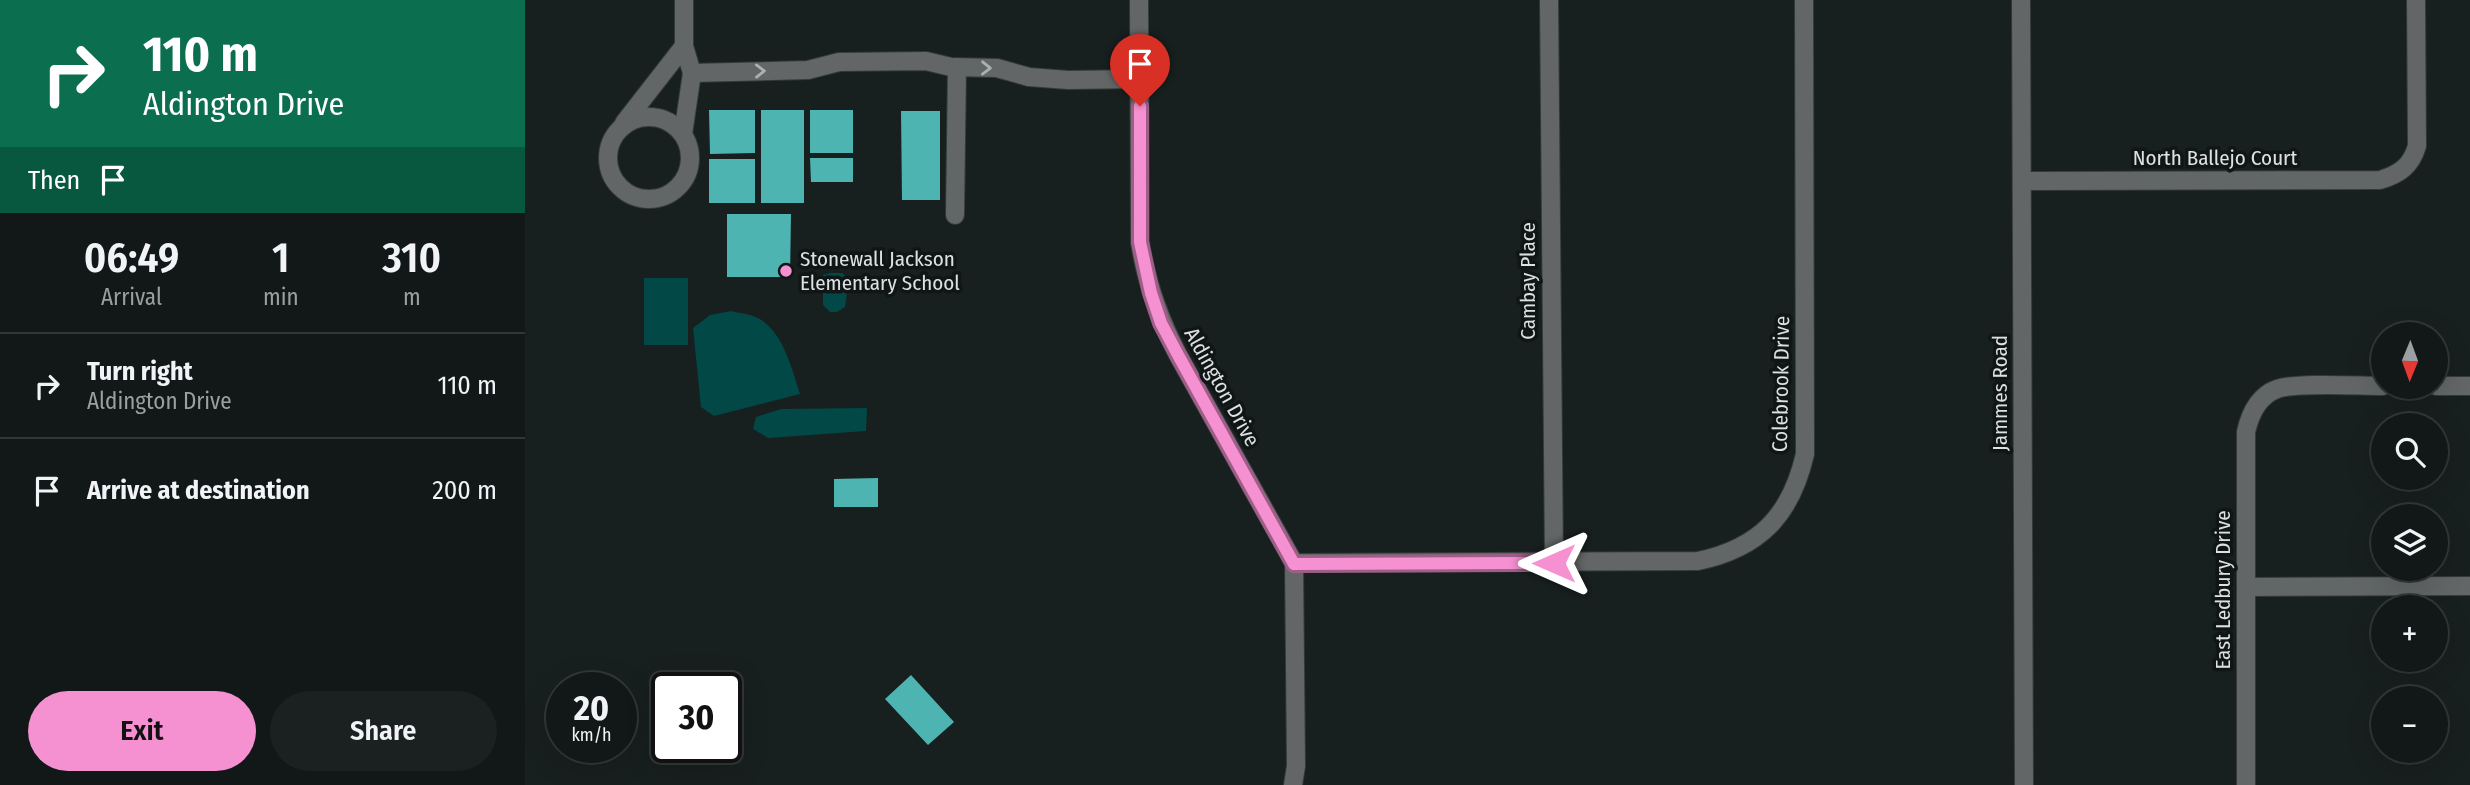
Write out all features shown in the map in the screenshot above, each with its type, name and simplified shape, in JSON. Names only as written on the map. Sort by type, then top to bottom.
[{"type":"street","points":[[683,134],[692,73],[684,46],[684,0]]},
{"type":"street","name":"Aldington Drive","points":[[1139,0],[1140,242],[1151,293],[1161,323],[1294,564],[1296,766],[1293,785]]},
{"type":"street","name":"Cambay Place","points":[[1549,0],[1554,563]]},
{"type":"street","name":"Colebrook Drive","points":[[1294,564],[1698,561],[1723,556],[1750,543],[1773,523],[1799,482],[1805,454],[1804,0]]},
{"type":"street","name":"Jammes Road","points":[[2021,0],[2024,785]]},
{"type":"street","name":"North Ballejo Court","points":[[2022,181],[2380,180],[2405,169],[2413,159],[2417,146],[2416,0]]},
{"type":"street","points":[[620,128],[645,116],[660,117],[683,134],[689,145],[691,158],[682,182],[673,191],[661,197],[636,197],[614,180],[608,167],[610,146],[620,128],[684,46]]},
{"type":"street","points":[[692,73],[808,70],[839,62],[926,61],[957,67],[997,68],[1029,77],[1068,80],[1140,79]]},
{"type":"street","points":[[955,215],[957,67]]},
{"type":"street","name":"East Ledbury Drive","points":[[2246,785],[2246,432],[2250,414],[2262,398],[2277,389],[2371,386]]},
{"type":"street","points":[[2448,386],[2470,386]]},
{"type":"street","points":[[2246,587],[2470,586]]},
{"type":"shaded area","points":[[842,273],[849,279],[845,307],[837,312],[830,312],[823,305],[823,275]]},
{"type":"shaded area","points":[[644,278],[688,278],[688,345],[644,345]]},
{"type":"shaded area","points":[[731,311],[758,318],[774,332],[794,373],[800,394],[714,416],[701,407],[693,328],[710,315]]},
{"type":"shaded area","points":[[867,408],[866,431],[768,438],[753,429],[756,417],[781,409]]},
{"type":"building","points":[[709,110],[755,110],[755,153],[710,154]]},
{"type":"building","points":[[761,110],[804,110],[804,203],[761,203]]},
{"type":"building","points":[[810,110],[853,110],[853,153],[810,153]]},
{"type":"building","points":[[901,111],[940,111],[940,200],[902,200]]},
{"type":"building","points":[[810,158],[853,158],[853,182],[811,182]]},
{"type":"building","points":[[709,159],[755,159],[755,203],[709,203]]},
{"type":"building","points":[[727,214],[791,214],[790,277],[727,277]]},
{"type":"building","points":[[878,478],[878,507],[834,507],[834,479]]},
{"type":"building","points":[[911,675],[954,722],[928,745],[885,699]]},
{"type":"place","name":"Stonewall Jackson Elementary School","points":[[786,271]]},
{"type":"route","points":[[1140,106],[1140,242],[1144,268],[1161,323],[1294,564],[1554,563]]}]
